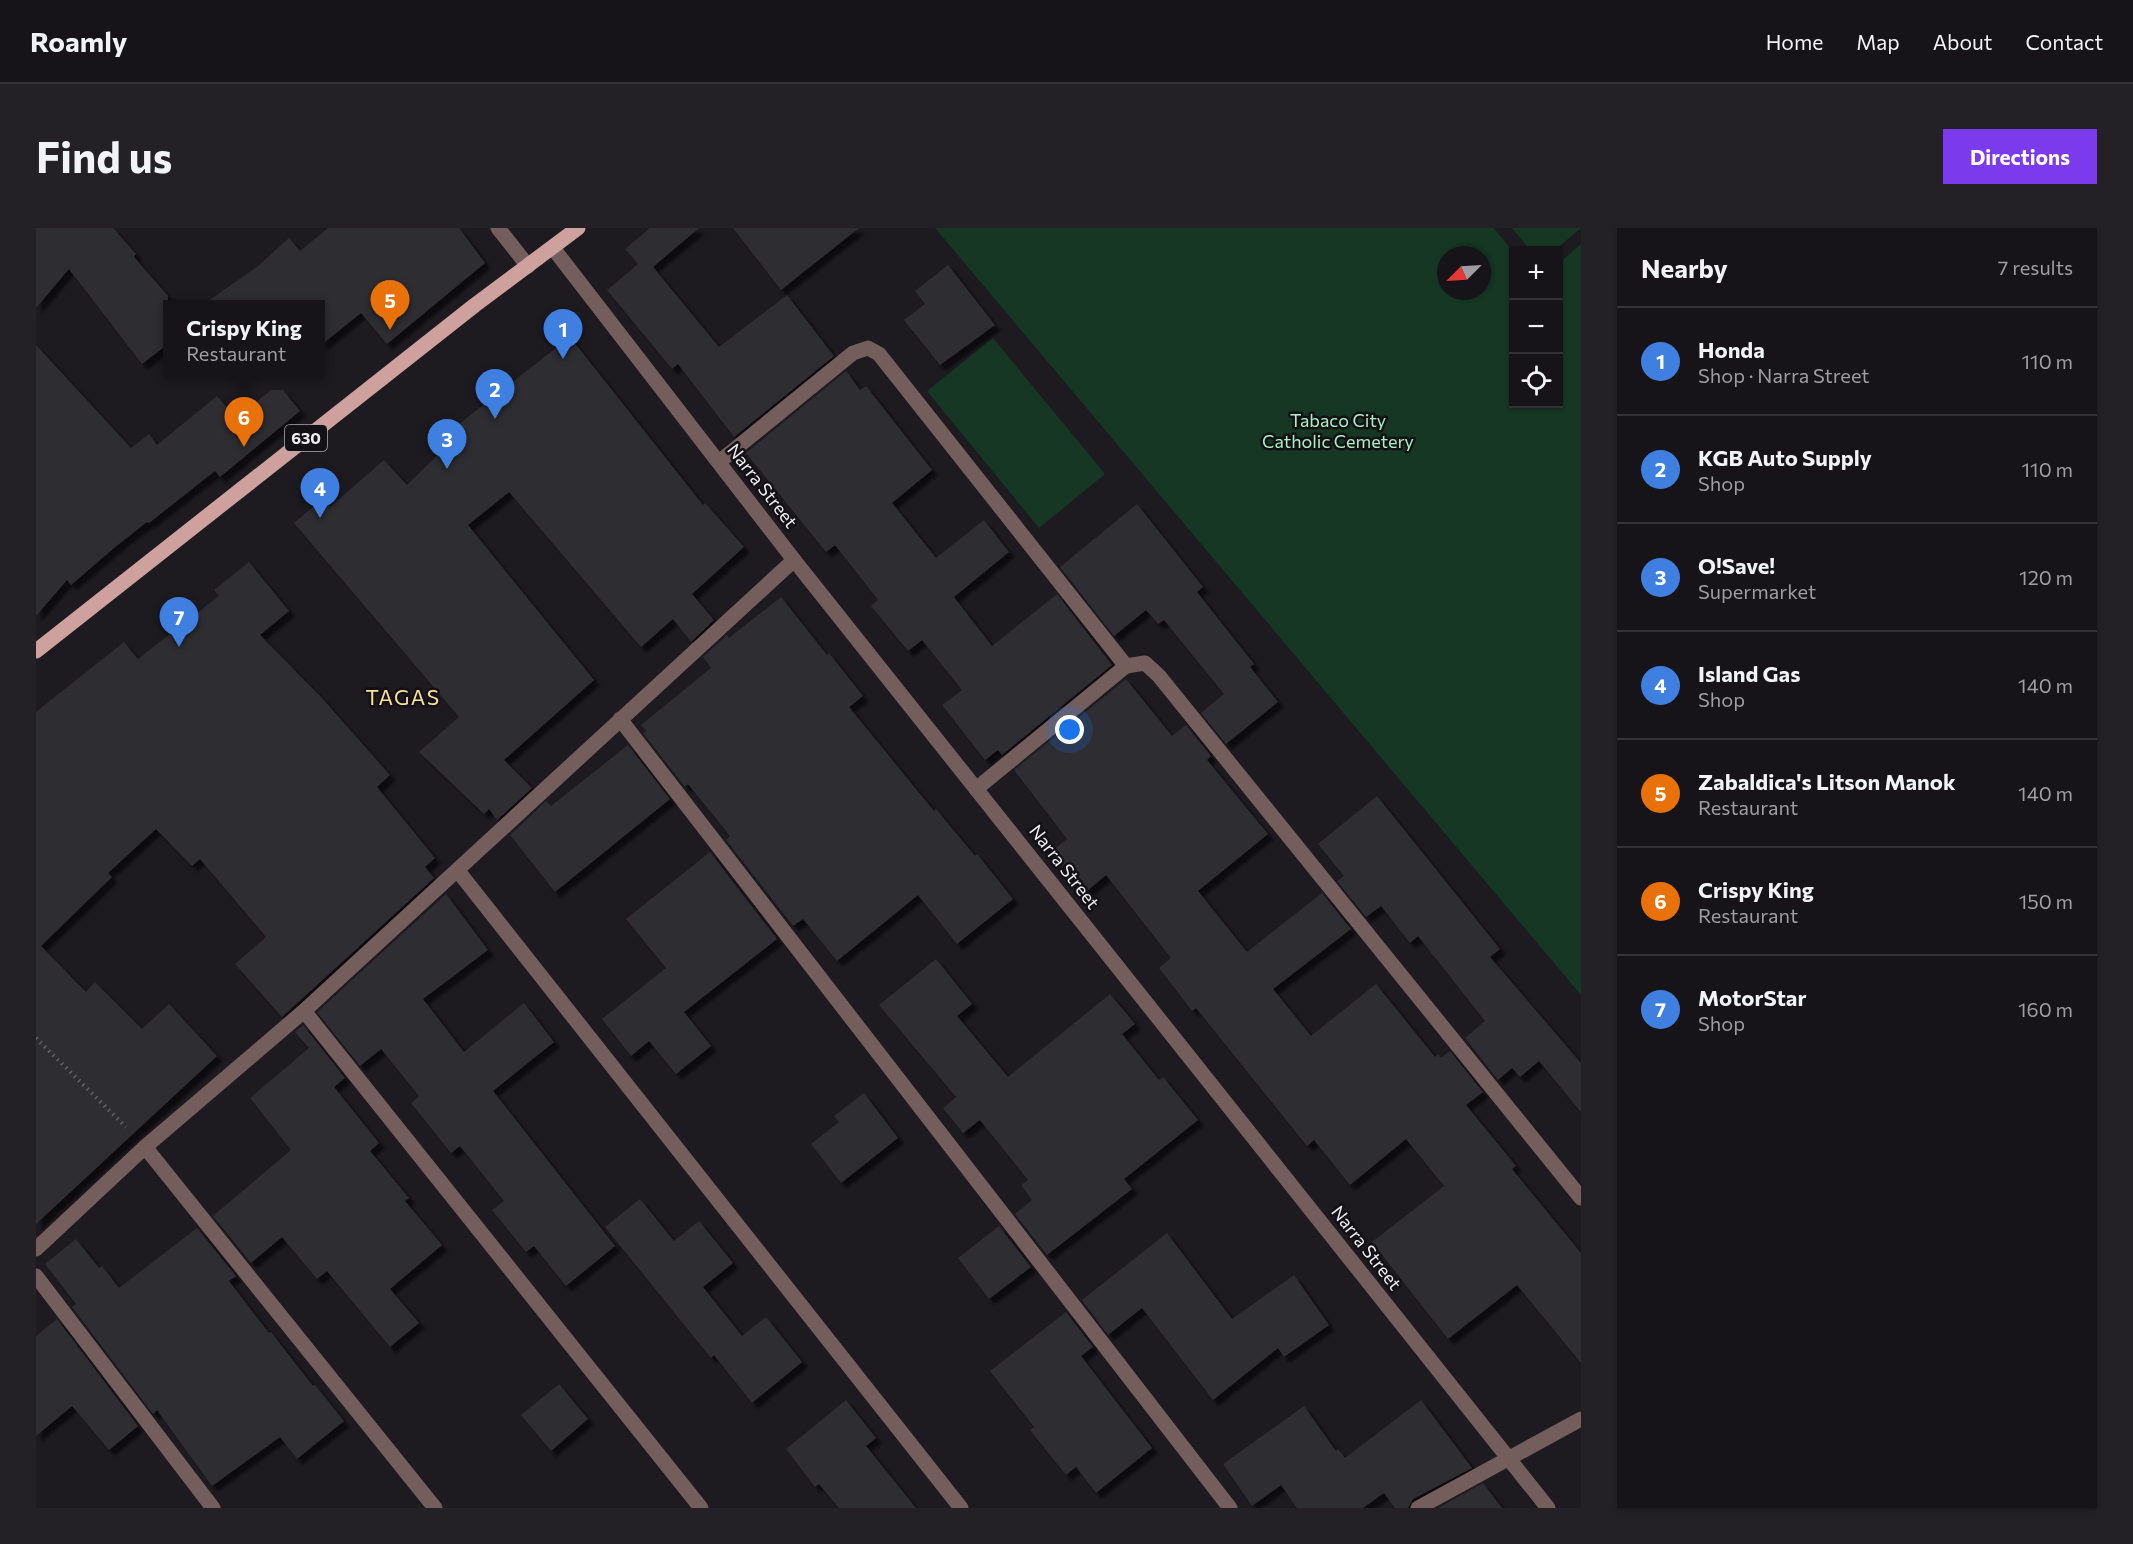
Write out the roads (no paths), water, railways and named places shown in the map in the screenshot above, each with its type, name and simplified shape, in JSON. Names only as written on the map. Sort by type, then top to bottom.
[{"type":"main road","name":"630","points":[[36,651],[578,228]]},
{"type":"street","points":[[498,228],[528,266]]},
{"type":"street","name":"Narra Street","points":[[553,248],[794,560],[1548,1508]]},
{"type":"street","points":[[719,462],[853,353],[868,348],[879,354],[1126,666]]},
{"type":"street","points":[[36,1249],[145,1147],[304,1011],[794,560]]},
{"type":"street","points":[[976,789],[1126,666],[1145,663],[1159,676],[1581,1198]]},
{"type":"street","points":[[620,719],[1230,1508]]},
{"type":"street","points":[[458,871],[961,1508]]},
{"type":"street","points":[[304,1011],[700,1508]]},
{"type":"street","points":[[145,1147],[435,1508]]},
{"type":"street","points":[[36,1276],[213,1508]]},
{"type":"street","points":[[1418,1508],[1581,1419]]},
{"type":"place","name":"Zabaldica's Litson Manok","points":[[390,330]]},
{"type":"place","name":"Honda","points":[[563,359]]},
{"type":"place","name":"KGB Auto Supply","points":[[495,419]]},
{"type":"place","name":"Crispy King","points":[[244,447]]},
{"type":"place","name":"O!Save!","points":[[447,469]]},
{"type":"place","name":"Island Gas","points":[[320,518]]},
{"type":"place","name":"MotorStar","points":[[179,647]]},
{"type":"district","name":"TAGAS","points":[[403,698]]},
{"type":"park label","name":"Tabaco City Catholic Cemetery","points":[[1338,431]]}]
